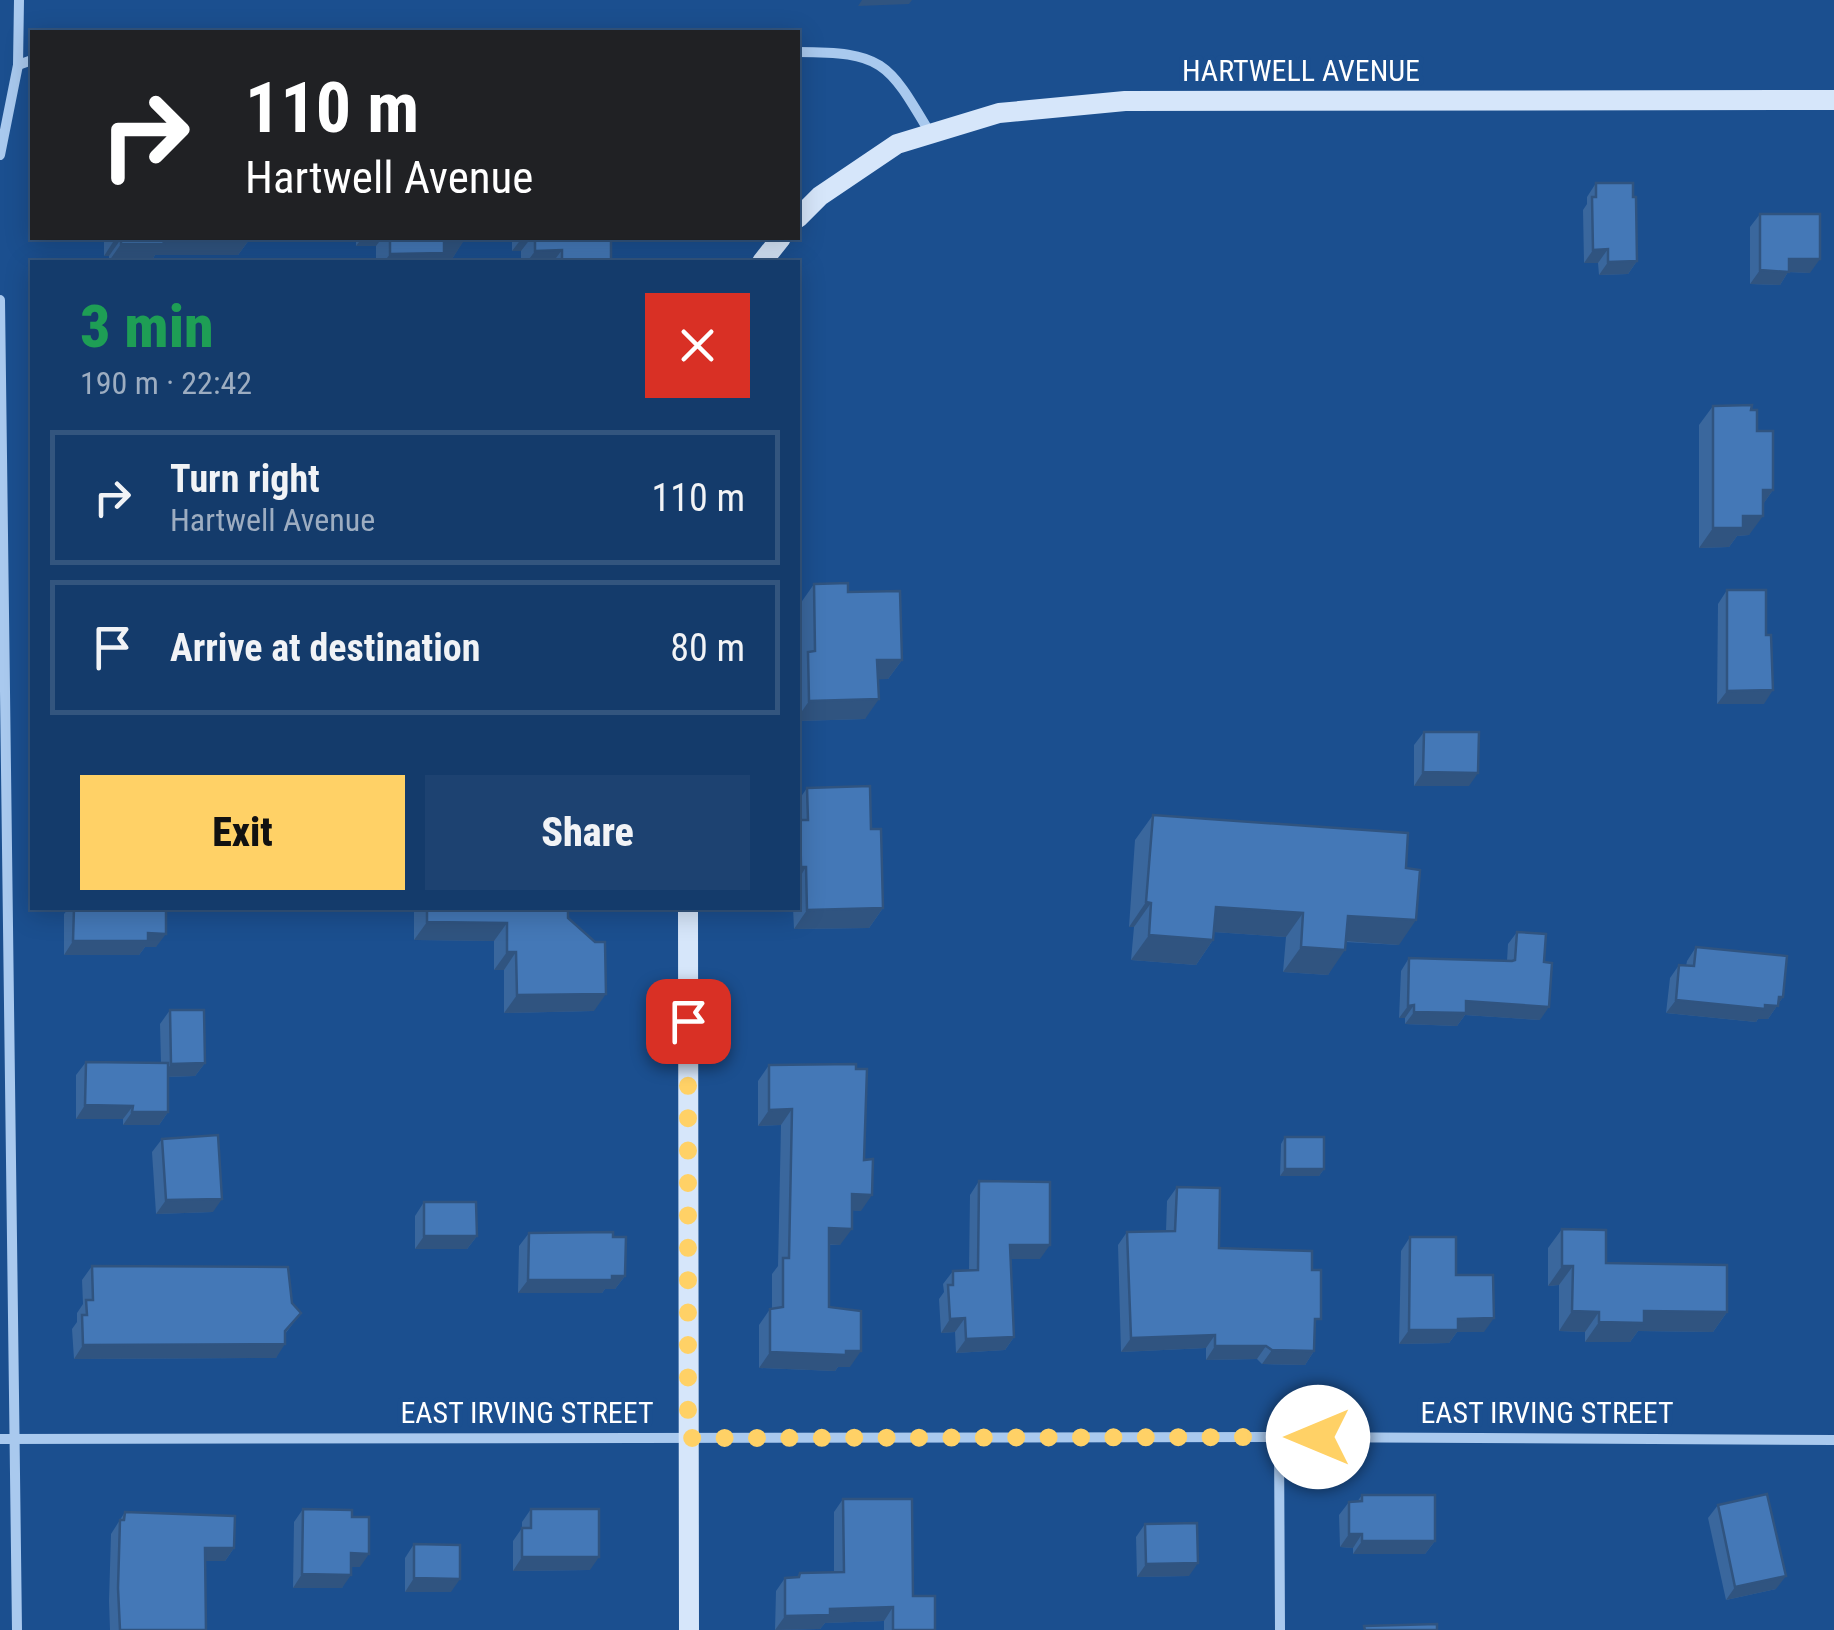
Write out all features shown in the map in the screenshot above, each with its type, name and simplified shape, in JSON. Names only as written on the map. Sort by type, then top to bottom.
[{"type":"street","points":[[0,154],[18,65],[20,0]]},
{"type":"street","points":[[800,52],[864,56],[884,66],[899,80],[930,133]]},
{"type":"street","points":[[18,65],[30,61]]},
{"type":"street","name":"HARTWELL AVENUE","points":[[800,216],[820,196],[897,144],[999,113],[1125,102],[1834,100]]},
{"type":"street","points":[[764,260],[780,240]]},
{"type":"street","points":[[0,300],[17,1630]]},
{"type":"street","points":[[688,910],[689,1630]]},
{"type":"street","points":[[1279,1437],[1280,1630]]},
{"type":"street","name":"EAST IRVING STREET","points":[[0,1439],[1834,1440]]},
{"type":"building","points":[[1596,183],[1633,183],[1637,261],[1608,262],[1608,249],[1593,250],[1592,197],[1596,197]]},
{"type":"building","points":[[1760,214],[1820,214],[1820,259],[1789,259],[1789,272],[1760,270]]},
{"type":"building","points":[[121,240],[163,240],[164,244],[121,244]]},
{"type":"building","points":[[390,240],[444,240],[444,253],[390,254]]},
{"type":"building","points":[[535,240],[611,240],[611,260],[562,260],[562,250],[535,251]]},
{"type":"building","points":[[1752,405],[1751,410],[1757,410],[1757,431],[1773,431],[1773,490],[1763,490],[1763,516],[1743,516],[1743,528],[1713,528],[1713,406]]},
{"type":"building","points":[[848,583],[848,592],[900,591],[902,660],[877,660],[879,699],[809,701],[808,652],[815,651],[814,584]]},
{"type":"building","points":[[1727,590],[1766,590],[1766,635],[1771,635],[1773,690],[1727,691]]},
{"type":"building","points":[[1424,732],[1479,732],[1478,773],[1423,772]]},
{"type":"building","points":[[870,786],[871,829],[881,829],[883,908],[807,910],[800,820],[808,820],[807,788]]},
{"type":"building","points":[[1153,815],[1408,833],[1406,868],[1420,870],[1416,920],[1348,916],[1345,950],[1301,947],[1303,913],[1216,907],[1213,940],[1149,935],[1151,903],[1146,902]]},
{"type":"building","points":[[74,910],[166,910],[166,934],[148,933],[148,941],[73,941]]},
{"type":"building","points":[[427,910],[568,910],[568,918],[595,942],[605,942],[606,994],[517,995],[516,952],[507,952],[507,923],[427,922]]},
{"type":"building","points":[[1517,932],[1546,934],[1544,962],[1552,963],[1549,1007],[1466,1001],[1466,1013],[1414,1012],[1414,1005],[1408,1006],[1409,958],[1512,961]]},
{"type":"building","points":[[1696,947],[1787,956],[1783,997],[1779,997],[1778,1006],[1765,1005],[1765,1009],[1676,1000],[1679,965],[1694,966]]},
{"type":"building","points":[[170,1010],[204,1010],[205,1063],[171,1064]]},
{"type":"building","points":[[86,1062],[168,1063],[168,1112],[132,1112],[133,1106],[85,1105]]},
{"type":"building","points":[[856,1064],[856,1069],[867,1069],[864,1160],[873,1159],[872,1195],[852,1194],[852,1229],[829,1228],[829,1307],[861,1311],[861,1351],[846,1351],[846,1355],[770,1352],[770,1309],[783,1307],[783,1258],[789,1258],[792,1109],[769,1110],[769,1065]]},
{"type":"building","points":[[218,1135],[222,1199],[166,1200],[162,1139]]},
{"type":"building","points":[[1285,1137],[1324,1137],[1324,1169],[1285,1169]]},
{"type":"building","points":[[979,1181],[1050,1182],[1050,1245],[1010,1245],[1014,1337],[966,1339],[965,1318],[950,1319],[948,1285],[953,1285],[953,1271],[978,1270]]},
{"type":"building","points":[[1177,1187],[1220,1188],[1219,1248],[1312,1251],[1312,1270],[1321,1270],[1321,1319],[1315,1319],[1314,1351],[1215,1346],[1215,1335],[1131,1338],[1127,1232],[1175,1231]]},
{"type":"building","points":[[424,1202],[476,1202],[477,1236],[424,1236]]},
{"type":"building","points":[[1562,1229],[1606,1230],[1606,1263],[1727,1265],[1727,1312],[1644,1311],[1644,1323],[1599,1322],[1599,1312],[1572,1311],[1573,1266],[1562,1266]]},
{"type":"building","points":[[613,1232],[613,1237],[626,1237],[625,1276],[612,1276],[612,1280],[528,1280],[529,1233]]},
{"type":"building","points":[[1410,1237],[1456,1237],[1456,1275],[1493,1275],[1494,1318],[1458,1319],[1458,1330],[1409,1330]]},
{"type":"building","points":[[92,1266],[288,1267],[292,1303],[301,1313],[285,1331],[285,1344],[83,1345],[82,1315],[87,1315],[86,1300],[93,1300]]},
{"type":"building","points":[[1767,1494],[1786,1576],[1735,1587],[1718,1505]]},
{"type":"building","points":[[1362,1495],[1435,1495],[1435,1541],[1362,1541],[1362,1534],[1349,1534],[1349,1502],[1362,1501]]},
{"type":"building","points":[[843,1499],[912,1499],[913,1596],[935,1596],[935,1630],[893,1630],[893,1607],[830,1609],[830,1615],[785,1616],[785,1578],[799,1577],[800,1573],[844,1572]]},
{"type":"building","points":[[303,1509],[352,1510],[352,1517],[369,1517],[369,1554],[351,1553],[351,1575],[302,1574]]},
{"type":"building","points":[[531,1509],[599,1509],[599,1557],[522,1557],[522,1528],[531,1528]]},
{"type":"building","points":[[125,1512],[235,1516],[234,1548],[205,1548],[206,1630],[120,1630],[120,1520],[124,1520]]},
{"type":"building","points":[[1197,1523],[1198,1563],[1146,1564],[1145,1524]]},
{"type":"building","points":[[414,1544],[460,1545],[460,1579],[414,1578]]},
{"type":"building","points":[[1437,1624],[1437,1630],[1365,1630],[1364,1626]]},
{"type":"route","points":[[688,1021],[688,1438],[1318,1437]]}]
